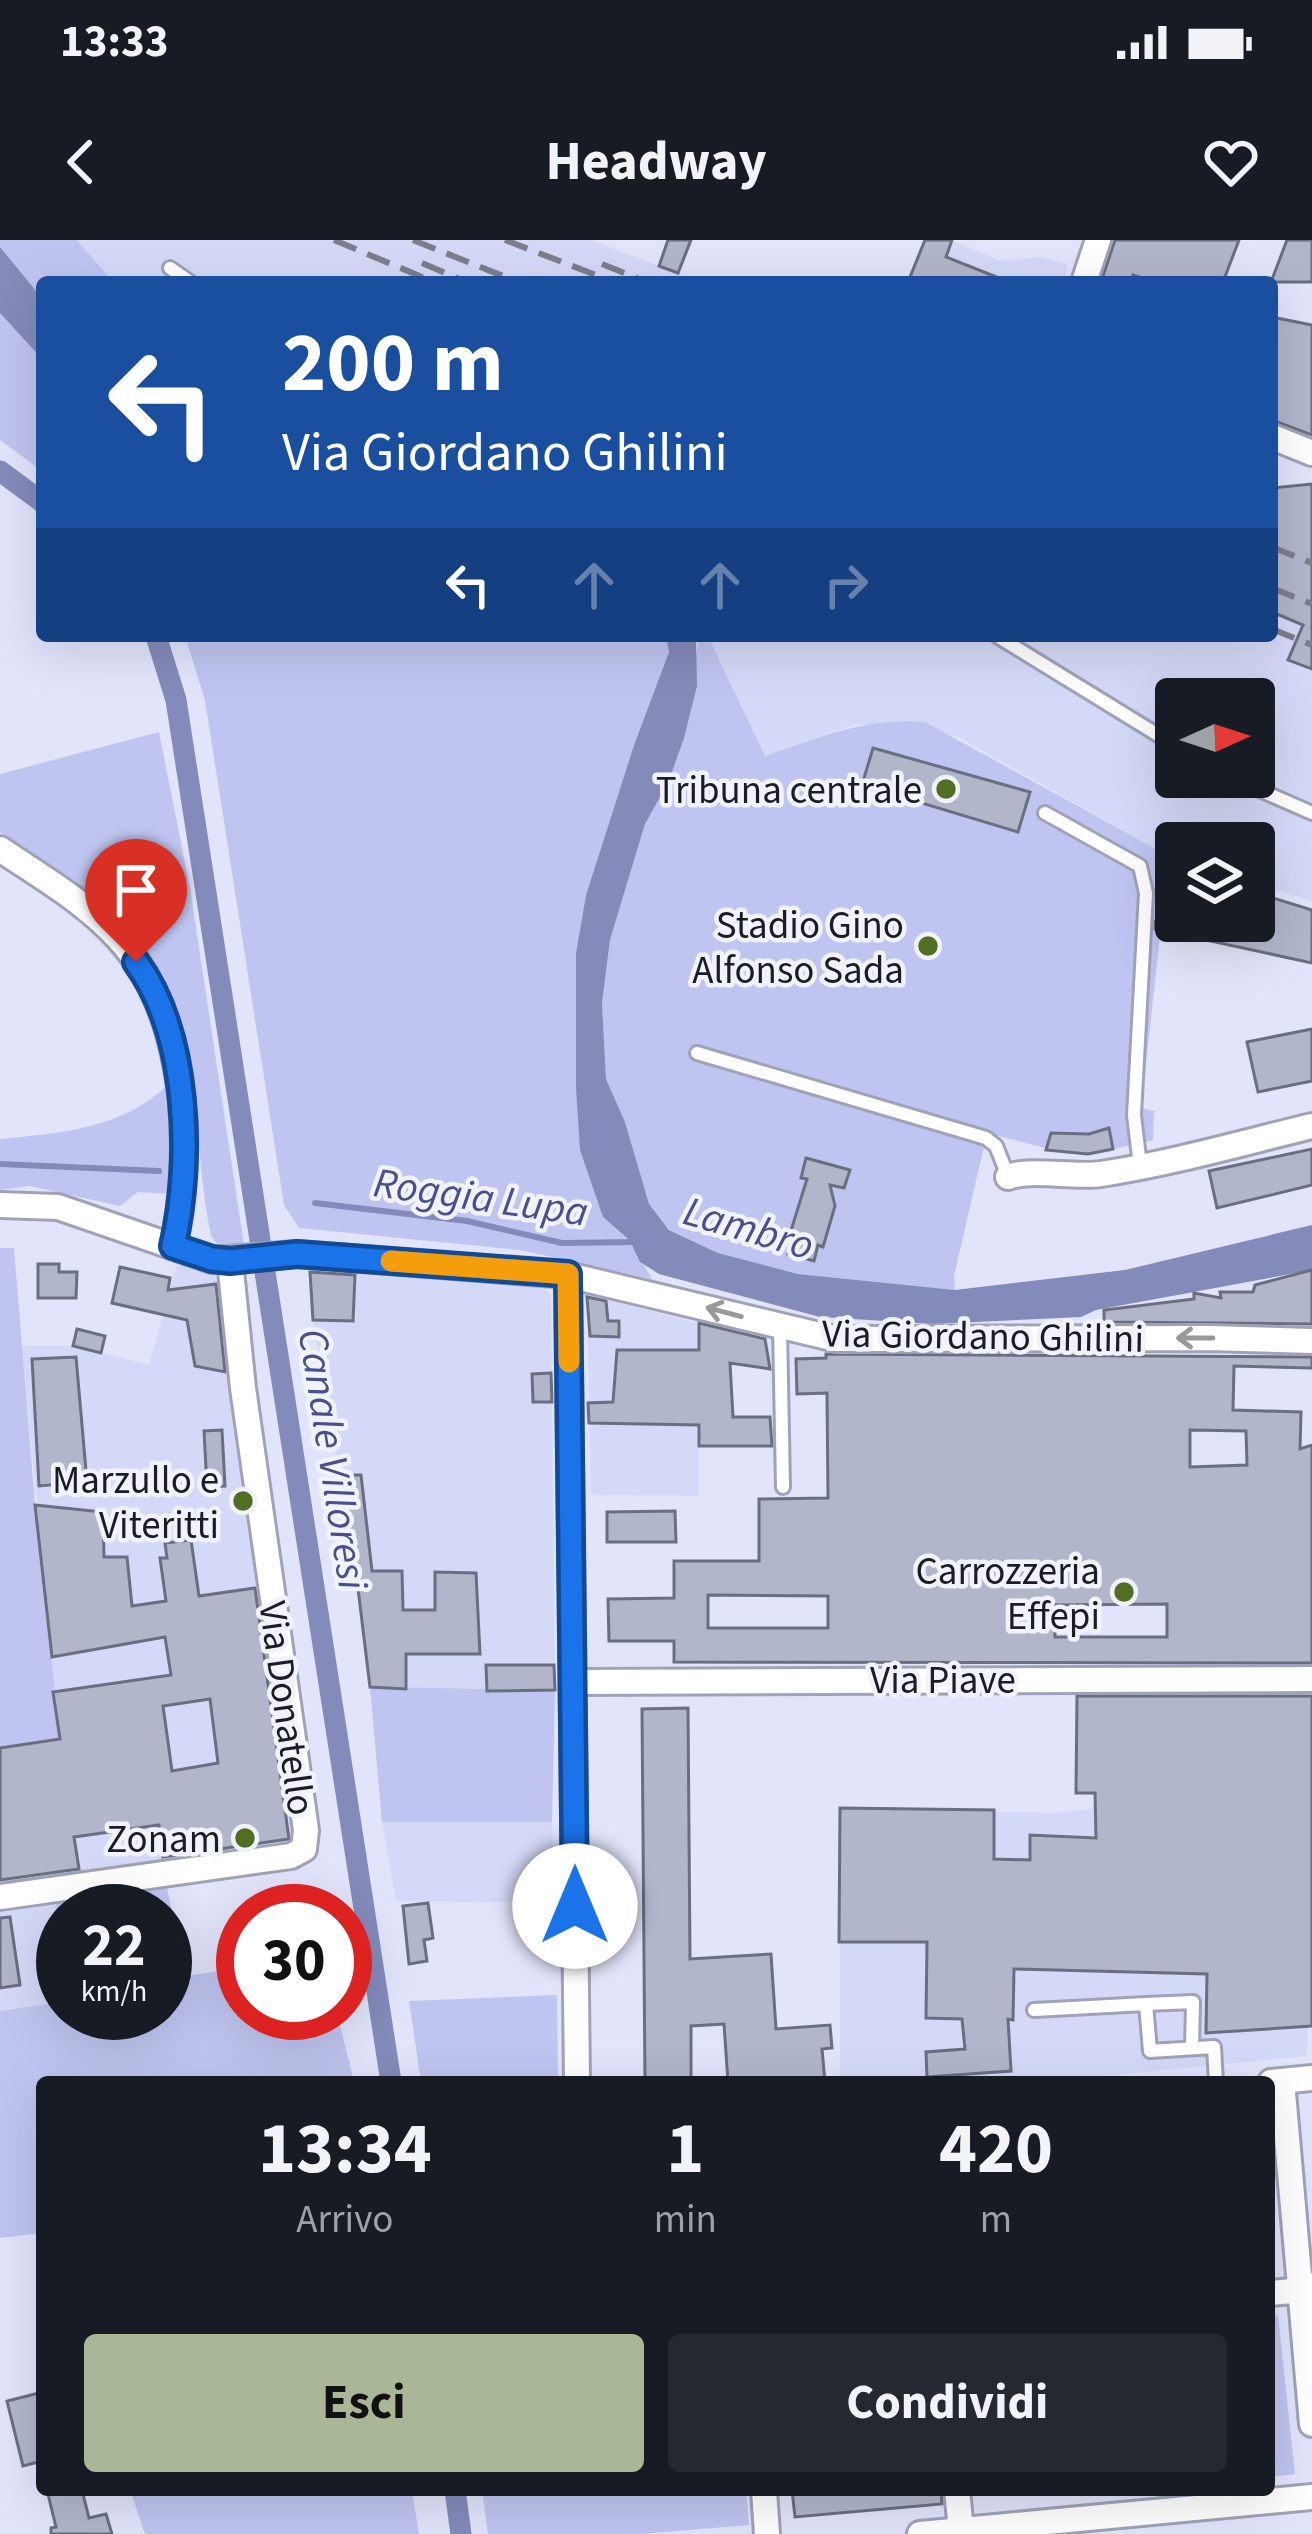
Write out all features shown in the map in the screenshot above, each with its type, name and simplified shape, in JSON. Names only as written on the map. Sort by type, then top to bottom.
[{"type":"street","points":[[1086,276],[1098,240]]},
{"type":"street","points":[[1278,439],[1312,453]]},
{"type":"street","points":[[0,849],[90,910],[122,942],[150,981],[162,1011],[183,1118],[183,1202],[173,1246]]},
{"type":"street","points":[[1008,1178],[1029,1173],[1080,1177],[1140,1167],[1312,1126]]},
{"type":"street","points":[[0,1205],[58,1208],[212,1259],[241,1259]]},
{"type":"street","name":"Via Giordano Ghilini","points":[[241,1259],[284,1254],[568,1274],[836,1339],[1312,1342]]},
{"type":"street","name":"Via Donatello","points":[[0,1897],[291,1856],[304,1850],[306,1830],[249,1429],[241,1259]]},
{"type":"street","points":[[568,1274],[577,2076]]},
{"type":"street","name":"Via Piave","points":[[574,1682],[1312,1679]]},
{"type":"street","points":[[1312,2078],[1275,2081],[1306,2288],[1312,2423]]},
{"type":"street","points":[[1275,2292],[1306,2288]]},
{"type":"street","points":[[764,2496],[767,2534]]},
{"type":"street","points":[[958,2496],[961,2530]]},
{"type":"street","points":[[920,2534],[1125,2502],[1312,2497]]},
{"type":"lane","points":[[170,268],[181,276]]},
{"type":"lane","points":[[1007,642],[1155,733]]},
{"type":"lane","points":[[1275,797],[1312,813]]},
{"type":"lane","points":[[1045,813],[1141,866],[1146,893],[1134,1115],[1140,1167]]},
{"type":"lane","points":[[697,1053],[986,1138],[1001,1155],[1008,1178]]},
{"type":"lane","points":[[780,1328],[783,1487]]},
{"type":"lane","points":[[1034,2010],[1193,2002],[1192,2048]]},
{"type":"lane","points":[[1146,2004],[1150,2051],[1214,2047],[1216,2076]]},
{"type":"shaded area","points":[[0,240],[77,240],[108,276],[36,276],[36,291],[0,247]]},
{"type":"shaded area","points":[[77,240],[591,240],[684,276],[108,276]]},
{"type":"shaded area","points":[[950,240],[1001,261],[1040,257],[1067,264],[1066,276],[914,276]]},
{"type":"shaded area","points":[[0,247],[36,291],[36,352],[0,313]]},
{"type":"shaded area","points":[[0,313],[36,352],[36,467],[0,440]]},
{"type":"shaded area","points":[[1278,514],[1312,527],[1312,901],[1275,890],[1275,822],[1155,822],[1155,848],[958,737],[856,724],[765,756],[711,642],[1278,642]]},
{"type":"shaded area","points":[[187,642],[667,642],[669,652],[586,895],[576,953],[576,1088],[603,1217],[630,1242],[652,1279],[520,1250],[299,1228],[284,1205],[205,700]]},
{"type":"shaded area","points":[[667,642],[696,642],[697,686],[684,738],[668,783],[645,824],[610,940],[602,1003],[606,1079],[625,1122],[649,1204],[669,1230],[718,1253],[798,1274],[955,1290],[1125,1270],[1312,1225],[1312,1270],[1096,1310],[1081,1317],[934,1324],[820,1317],[659,1274],[640,1262],[630,1241],[603,1217],[580,1150],[576,953],[586,895],[669,652]]},
{"type":"shaded area","name":"Stadio Gino Alfonso Sada","points":[[697,642],[711,642],[765,756],[863,726],[925,722],[1155,848],[1155,942],[1159,942],[1141,1108],[1154,1111],[1153,1140],[1069,1154],[987,1133],[954,1276],[955,1290],[798,1274],[718,1253],[670,1230],[649,1205],[625,1122],[606,1079],[602,1003],[610,940],[645,824],[668,783]]},
{"type":"shaded area","points":[[159,732],[190,888],[245,1252],[216,1243],[211,1235],[192,1083],[174,1008],[158,974],[136,943],[106,915],[0,832],[0,774]]},
{"type":"shaded area","points":[[168,1085],[176,1143],[171,1194],[138,1192],[120,1206],[30,1186],[0,1190],[0,1139],[111,1120]]},
{"type":"shaded area","points":[[0,1248],[14,1248],[60,1739],[0,1748]]},
{"type":"shaded area","points":[[177,1264],[215,1268],[219,1284],[297,1844],[0,1888],[0,1748],[59,1739],[22,1346],[73,1346],[149,1365]]},
{"type":"shaded area","points":[[310,1269],[537,1281],[551,1295],[555,1690],[370,1687],[356,1572],[313,1320]]},
{"type":"shaded area","points":[[587,1295],[699,1323],[699,1496],[591,1495]]},
{"type":"shaded area","points":[[370,1687],[555,1690],[552,1822],[382,1822]]},
{"type":"shaded area","points":[[840,1808],[1057,1813],[1096,1808],[1308,2026],[1307,2056],[1105,2076],[840,2076]]},
{"type":"shaded area","points":[[382,1822],[552,1822],[555,1903],[396,1901]]},
{"type":"shaded area","points":[[36,1906],[36,2006],[0,2011],[0,1912]]},
{"type":"shaded area","points":[[216,1972],[216,2040],[344,2040],[353,2076],[36,2076],[36,2234],[0,2238],[0,2011],[36,2006],[36,2040],[192,2040],[192,1975]]},
{"type":"shaded area","points":[[557,1995],[558,2076],[420,2076],[409,2001]]},
{"type":"shaded area","points":[[1275,2315],[1295,2474],[1275,2476]]},
{"type":"shaded area","points":[[132,2496],[413,2496],[419,2534],[145,2534]]},
{"type":"shaded area","points":[[483,2496],[747,2496],[749,2525],[640,2534],[488,2534]]},
{"type":"building","points":[[668,240],[691,240],[678,273],[659,266]]},
{"type":"building","points":[[925,240],[952,240],[946,257],[994,276],[910,276]]},
{"type":"building","points":[[1115,240],[1239,240],[1225,276],[1103,276]]},
{"type":"building","points":[[1287,240],[1312,240],[1312,282],[1278,282],[1278,276],[1273,276]]},
{"type":"building","points":[[1278,318],[1312,325],[1312,435],[1278,422]]},
{"type":"building","points":[[1312,484],[1312,669],[1288,660],[1303,625],[1278,615],[1278,487]]},
{"type":"building","name":"Tribuna centrale","points":[[873,748],[1030,792],[1018,832],[862,785]]},
{"type":"building","points":[[1275,899],[1312,910],[1312,963],[1215,942],[1275,942]]},
{"type":"building","points":[[1312,1029],[1312,1081],[1258,1092],[1247,1042]]},
{"type":"building","points":[[1109,1128],[1113,1149],[1088,1154],[1046,1150],[1051,1133],[1089,1134]]},
{"type":"building","points":[[1312,1149],[1312,1185],[1217,1208],[1209,1171]]},
{"type":"building","points":[[806,1158],[850,1170],[844,1188],[830,1185],[835,1206],[814,1261],[788,1254],[807,1179],[801,1178]]},
{"type":"building","points":[[38,1264],[59,1264],[59,1272],[77,1272],[76,1298],[38,1298]]},
{"type":"building","points":[[120,1267],[170,1278],[168,1290],[216,1284],[225,1372],[195,1366],[187,1320],[112,1303]]},
{"type":"building","points":[[1312,1270],[1312,1324],[1104,1322],[1104,1310],[1194,1299],[1194,1293],[1221,1298],[1220,1292],[1253,1292],[1255,1285]]},
{"type":"building","points":[[310,1272],[355,1275],[353,1321],[313,1320]]},
{"type":"building","points":[[587,1297],[606,1301],[608,1321],[619,1321],[619,1337],[590,1336]]},
{"type":"building","points":[[699,1323],[765,1339],[770,1369],[730,1363],[733,1417],[770,1417],[772,1446],[699,1446],[699,1425],[589,1423],[588,1403],[613,1402],[617,1350],[699,1350]]},
{"type":"building","points":[[77,1329],[105,1336],[101,1353],[73,1346]]},
{"type":"building","points":[[826,1354],[1312,1357],[1312,1368],[1234,1366],[1233,1410],[1301,1412],[1300,1449],[1312,1445],[1312,1663],[674,1662],[674,1641],[609,1641],[608,1599],[674,1598],[674,1561],[759,1561],[759,1499],[828,1498],[827,1393],[797,1394],[796,1359],[826,1358]],"holes":[[[1190,1430],[1246,1431],[1247,1465],[1190,1467]],[[708,1595],[828,1596],[828,1628],[708,1628]],[[1167,1604],[1167,1637],[1055,1637],[1055,1605]]]},
{"type":"building","points":[[76,1357],[87,1482],[39,1486],[32,1359]]},
{"type":"building","points":[[551,1373],[552,1402],[533,1402],[532,1374]]},
{"type":"building","points":[[222,1430],[225,1486],[207,1487],[204,1431]]},
{"type":"building","points":[[337,1475],[361,1475],[372,1571],[402,1571],[403,1610],[435,1610],[435,1572],[476,1573],[480,1654],[406,1654],[406,1689],[370,1687],[356,1572]]},
{"type":"building","points":[[35,1505],[103,1512],[104,1557],[127,1557],[132,1606],[166,1601],[160,1558],[167,1558],[165,1543],[191,1540],[199,1596],[255,1588],[289,1839],[163,1857],[159,1825],[74,1837],[79,1869],[0,1880],[0,1748],[60,1739],[53,1692],[171,1675],[165,1637],[52,1657]],"holes":[[[210,1699],[218,1763],[172,1771],[163,1706]]]},
{"type":"building","points":[[675,1511],[676,1542],[607,1542],[607,1512]]},
{"type":"building","points":[[486,1665],[554,1665],[555,1690],[487,1691]]},
{"type":"building","points":[[1077,1696],[1312,1696],[1312,2026],[1206,2033],[1207,1974],[1014,1969],[1013,2020],[1008,2019],[1011,2071],[927,2076],[926,2052],[965,2049],[962,2019],[926,2018],[927,1942],[839,1942],[840,1808],[994,1810],[994,1859],[1030,1860],[1030,1835],[1096,1838],[1095,1793],[1076,1793]]},
{"type":"building","points":[[688,1708],[690,1959],[771,1954],[776,2029],[830,2025],[832,2048],[822,2049],[824,2076],[728,2076],[724,2024],[691,2026],[691,2076],[645,2076],[642,1709]]},
{"type":"building","points":[[428,1903],[433,1938],[424,1940],[427,1961],[409,1964],[403,1906]]},
{"type":"building","points":[[10,1917],[20,1985],[0,1988],[0,1918]]},
{"type":"building","points":[[36,2394],[36,2463],[23,2466],[7,2401]]},
{"type":"building","points":[[48,2496],[84,2496],[89,2518],[106,2514],[112,2534],[51,2534],[56,2527]]},
{"type":"building","points":[[793,2496],[941,2496],[942,2504],[795,2517]]},
{"type":"waterway","name":"Canale Villoresi","points":[[0,471],[36,498]]},
{"type":"waterway","name":"Canale Villoresi","points":[[158,642],[176,700],[390,2076]]},
{"type":"waterway","name":"Roggia Lupa","points":[[0,1164],[159,1171]]},
{"type":"waterway","name":"Roggia Lupa","points":[[315,1203],[467,1221],[562,1243],[637,1242]]},
{"type":"waterway","name":"Canale Villoresi","points":[[456,2496],[461,2534]]},
{"type":"railway","points":[[334,240],[420,276]]},
{"type":"railway","points":[[413,240],[503,276]]},
{"type":"railway","points":[[505,240],[598,276]]},
{"type":"railway","points":[[422,263],[452,276]]},
{"type":"railway","points":[[602,264],[631,276]]},
{"type":"railway","points":[[1278,549],[1312,563]]},
{"type":"railway","points":[[1278,590],[1312,604]]},
{"type":"railway","points":[[1278,631],[1312,645]]},
{"type":"slow traffic","points":[[391,1261],[568,1274],[569,1362]]},
{"type":"place","name":"Tribuna centrale","points":[[946,789]]},
{"type":"place","name":"Stadio Gino Alfonso Sada","points":[[928,946]]},
{"type":"place","name":"Marzullo e Viteritti","points":[[243,1501]]},
{"type":"place","name":"Carrozzeria Effepi","points":[[1124,1592]]},
{"type":"place","name":"Zonam","points":[[245,1838]]},
{"type":"route","points":[[136,962],[162,1011],[183,1118],[183,1202],[173,1246],[230,1261],[297,1254],[568,1274],[575,1906]]},
{"type":"water label","name":"Lambro","points":[[749,1227]]}]
